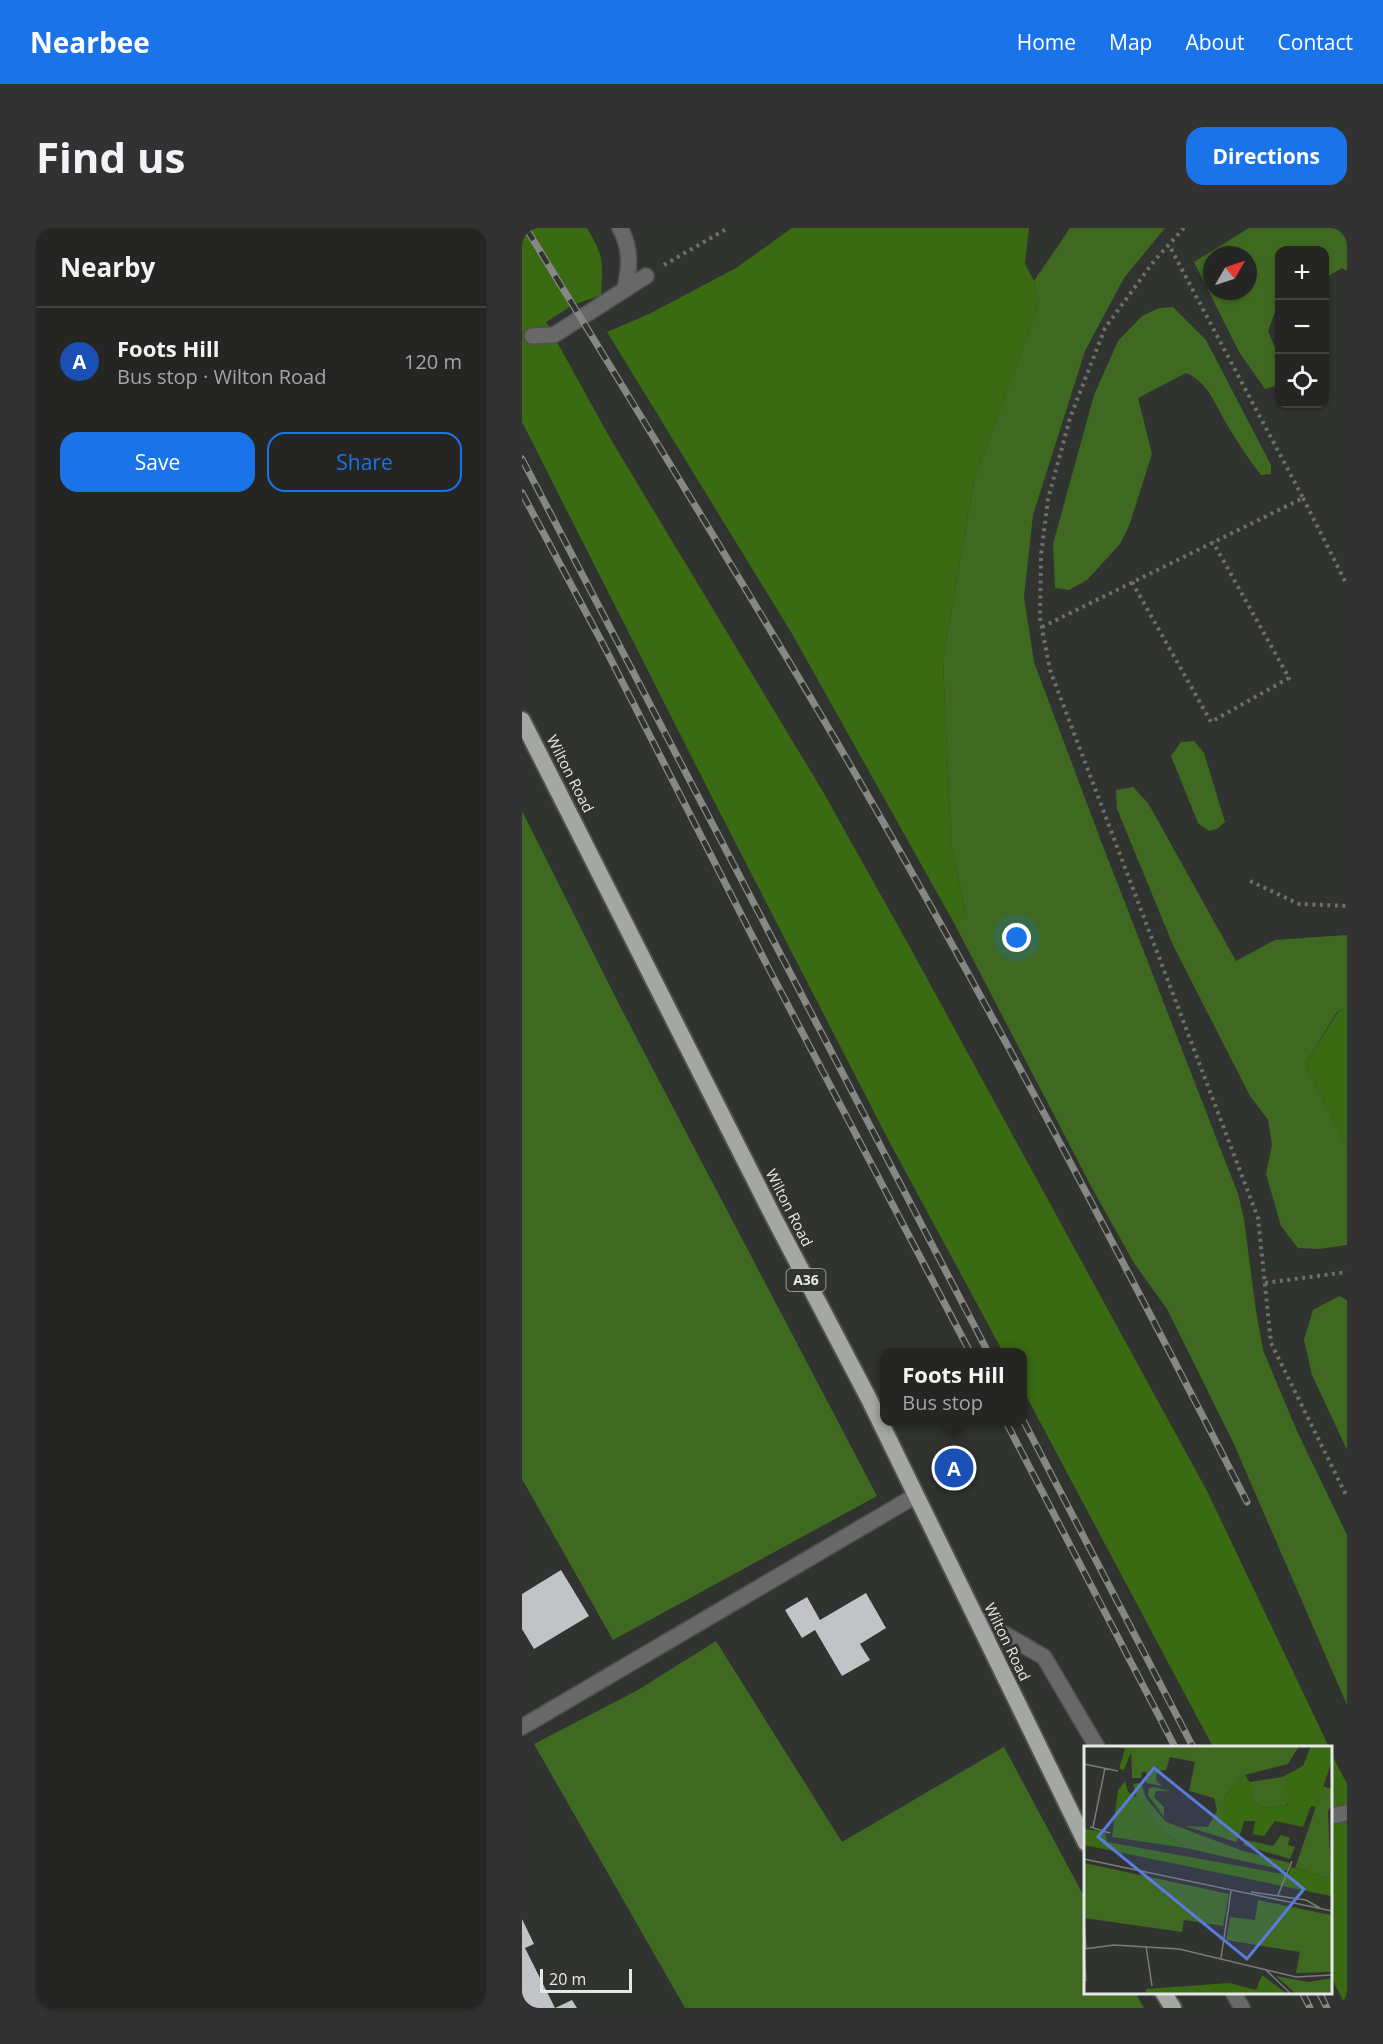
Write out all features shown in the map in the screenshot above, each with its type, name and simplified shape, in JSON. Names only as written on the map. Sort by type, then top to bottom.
[{"type":"highway","name":"Wilton Road","points":[[522,720],[880,1422]]},
{"type":"highway","name":"Wilton Road","points":[[882,1426],[1084,1839]]},
{"type":"highway","points":[[1164,1993],[1173,2008]]},
{"type":"street","points":[[620,228],[630,265],[625,288]]},
{"type":"street","points":[[532,336],[554,335],[646,276]]},
{"type":"street","points":[[522,1727],[915,1496]]},
{"type":"street","points":[[975,1617],[1044,1657],[1097,1746]]},
{"type":"street","points":[[1332,1816],[1347,1813]]},
{"type":"street","points":[[1234,1993],[1242,2008]]},
{"type":"path","points":[[646,276],[728,228]]},
{"type":"path","points":[[1184,228],[1154,261],[1106,328],[1070,418],[1048,500],[1041,556],[1040,618],[1050,670],[1258,1218],[1270,1343],[1347,1497]]},
{"type":"path","points":[[1169,245],[1347,585]]},
{"type":"path","points":[[1042,627],[1303,498]]},
{"type":"path","points":[[1132,582],[1210,722],[1289,678],[1213,542]]},
{"type":"path","points":[[1250,881],[1299,904],[1347,906]]},
{"type":"path","points":[[1265,1283],[1347,1272]]},
{"type":"green space","points":[[522,228],[587,228],[601,260],[601,295],[573,305],[546,322],[610,438],[822,790],[906,940],[1207,1491],[1329,1746],[1212,1746],[1027,1398],[1027,1348],[1001,1348],[890,1143],[522,422]]},
{"type":"green space","points":[[792,228],[1029,228],[1025,264],[1034,281],[1039,304],[974,480],[943,659],[951,843],[966,915],[954,923],[791,632],[607,332],[649,314],[736,268]]},
{"type":"green space","points":[[1070,228],[1165,228],[1124,278],[1085,351],[1033,515],[1024,597],[1034,662],[1238,1194],[1244,1219],[1263,1350],[1297,1431],[1347,1535],[1347,1705],[1233,1442],[1167,1309],[1134,1263],[1092,1188],[954,923],[966,915],[951,843],[943,659],[974,480],[1039,304],[1034,281]]},
{"type":"green space","points":[[1249,228],[1347,228],[1347,271],[1342,268],[1329,276],[1329,246],[1275,246],[1275,312],[1268,331],[1275,348],[1275,386],[1265,389],[1239,352],[1213,300],[1257,300],[1257,246],[1220,246]]},
{"type":"green space","points":[[1203,256],[1203,280],[1194,262]]},
{"type":"green space","points":[[1173,307],[1206,340],[1271,465],[1271,474],[1261,475],[1248,458],[1207,389],[1194,377],[1186,373],[1138,398],[1152,454],[1129,526],[1120,544],[1087,580],[1069,590],[1055,588],[1053,544],[1094,395],[1118,341],[1142,316],[1159,308]]},
{"type":"green space","points":[[1194,741],[1204,753],[1225,822],[1217,829],[1209,831],[1198,823],[1171,756],[1181,742]]},
{"type":"green space","points":[[1133,787],[1148,803],[1236,961],[1275,940],[1347,935],[1347,1007],[1337,1012],[1305,1065],[1347,1145],[1347,1245],[1319,1249],[1298,1248],[1281,1226],[1266,1174],[1272,1145],[1268,1120],[1250,1096],[1173,945],[1117,809],[1116,790]]},
{"type":"green space","points":[[522,811],[623,1012],[877,1496],[613,1640],[522,1479]]},
{"type":"green space","points":[[1347,1007],[1347,1145],[1305,1065],[1338,1012]]},
{"type":"green space","points":[[1339,1296],[1347,1300],[1347,1450],[1312,1375],[1304,1340],[1313,1310]]},
{"type":"green space","points":[[716,1641],[842,1842],[1004,1747],[1084,1896],[1084,1993],[1136,1993],[1144,2008],[685,2008],[534,1744],[638,1690]]},
{"type":"green space","points":[[1332,1755],[1347,1784],[1347,2008],[1332,1979]]},
{"type":"building","points":[[561,1570],[589,1616],[534,1649],[522,1629],[522,1594]]},
{"type":"building","points":[[866,1593],[886,1628],[860,1644],[870,1660],[842,1676],[815,1630],[802,1638],[785,1610],[807,1597],[820,1620]]},
{"type":"building","points":[[522,1919],[534,1944],[525,1948],[555,2008],[522,2008]]},
{"type":"building","points":[[572,2000],[577,2008],[555,2008]]},
{"type":"railway","points":[[526,228],[769,628],[901,854],[1053,1130],[1247,1502]]},
{"type":"railway","points":[[522,459],[986,1348]]},
{"type":"railway","points":[[522,493],[605,648],[769,969],[968,1348]]},
{"type":"railway","points":[[1008,1426],[1174,1746]]},
{"type":"railway","points":[[1026,1426],[1192,1746]]},
{"type":"railway","points":[[1302,1993],[1310,2008]]},
{"type":"railway","points":[[1320,1993],[1327,2008]]},
{"type":"place","name":"Foots Hill","points":[[954,1468]]}]
